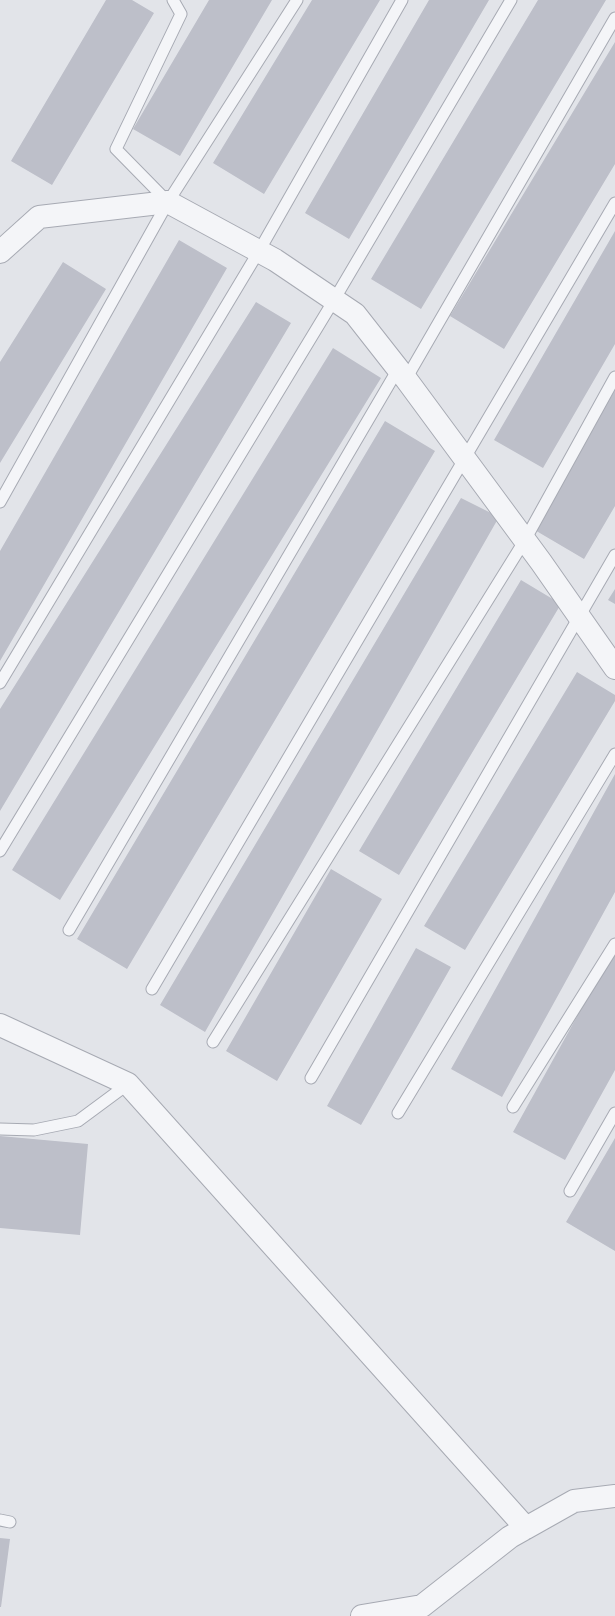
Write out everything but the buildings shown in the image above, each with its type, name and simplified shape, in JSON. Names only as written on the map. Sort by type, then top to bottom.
[{"type":"street","points":[[0,252],[39,217],[168,202],[275,260],[355,314],[465,458],[615,668]]},
{"type":"street","points":[[0,1025],[128,1084],[526,1528]]},
{"type":"street","points":[[362,1616],[422,1606],[510,1536],[574,1501],[615,1496]]},
{"type":"lane","points":[[168,202],[116,149],[181,14],[174,0]]},
{"type":"lane","points":[[0,502],[168,202],[297,0]]},
{"type":"lane","points":[[0,683],[259,252],[402,0]]},
{"type":"lane","points":[[0,851],[334,300],[511,0]]},
{"type":"lane","points":[[69,930],[615,18]]},
{"type":"lane","points":[[152,989],[615,203]]},
{"type":"lane","points":[[213,1042],[525,540],[615,377]]},
{"type":"lane","points":[[311,1078],[615,555]]},
{"type":"lane","points":[[398,1113],[615,754]]},
{"type":"lane","points":[[513,1107],[615,944]]},
{"type":"lane","points":[[0,1129],[34,1130],[78,1121],[128,1084]]},
{"type":"lane","points":[[570,1191],[615,1114]]}]
